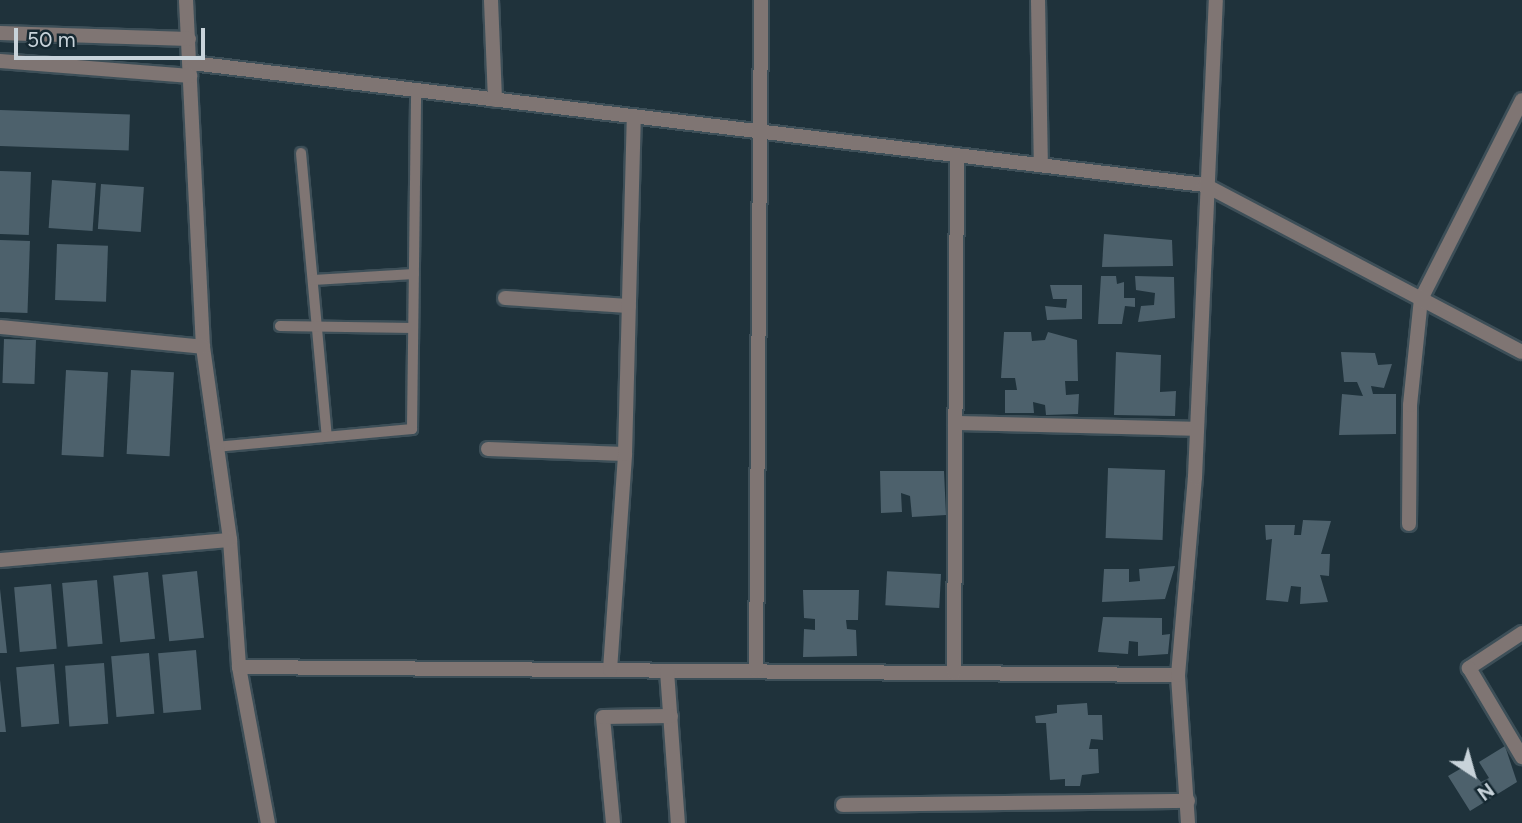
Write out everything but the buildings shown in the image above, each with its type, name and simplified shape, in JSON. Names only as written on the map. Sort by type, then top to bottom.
[{"type":"street","points":[[186,0],[203,347],[230,540],[239,667],[268,823]]},
{"type":"street","points":[[491,0],[495,100]]},
{"type":"street","points":[[756,671],[764,133],[761,0]]},
{"type":"street","points":[[1038,0],[1041,165]]},
{"type":"street","points":[[1188,823],[1178,675],[1196,429],[1205,185],[1216,0]]},
{"type":"street","points":[[0,33],[189,39]]},
{"type":"street","points":[[0,61],[191,69],[416,90],[1205,185],[1522,352]]},
{"type":"street","points":[[1409,524],[1410,405],[1421,299],[1522,100]]},
{"type":"street","points":[[610,670],[625,454],[634,116]]},
{"type":"street","points":[[954,673],[957,155]]},
{"type":"street","points":[[505,298],[629,306]]},
{"type":"street","points":[[0,327],[203,347]]},
{"type":"street","points":[[955,424],[1196,429]]},
{"type":"street","points":[[488,449],[625,454]]},
{"type":"street","points":[[0,560],[230,540]]},
{"type":"street","points":[[1522,633],[1469,668],[1522,757]]},
{"type":"street","points":[[239,667],[1178,675]]},
{"type":"street","points":[[667,671],[678,823]]},
{"type":"street","points":[[613,823],[603,717],[671,716]]},
{"type":"street","points":[[843,805],[1188,801]]},
{"type":"lane","points":[[215,447],[412,429],[416,90]]},
{"type":"lane","points":[[301,153],[327,436]]},
{"type":"lane","points":[[313,280],[414,274]]},
{"type":"lane","points":[[280,326],[317,329],[413,328]]}]
